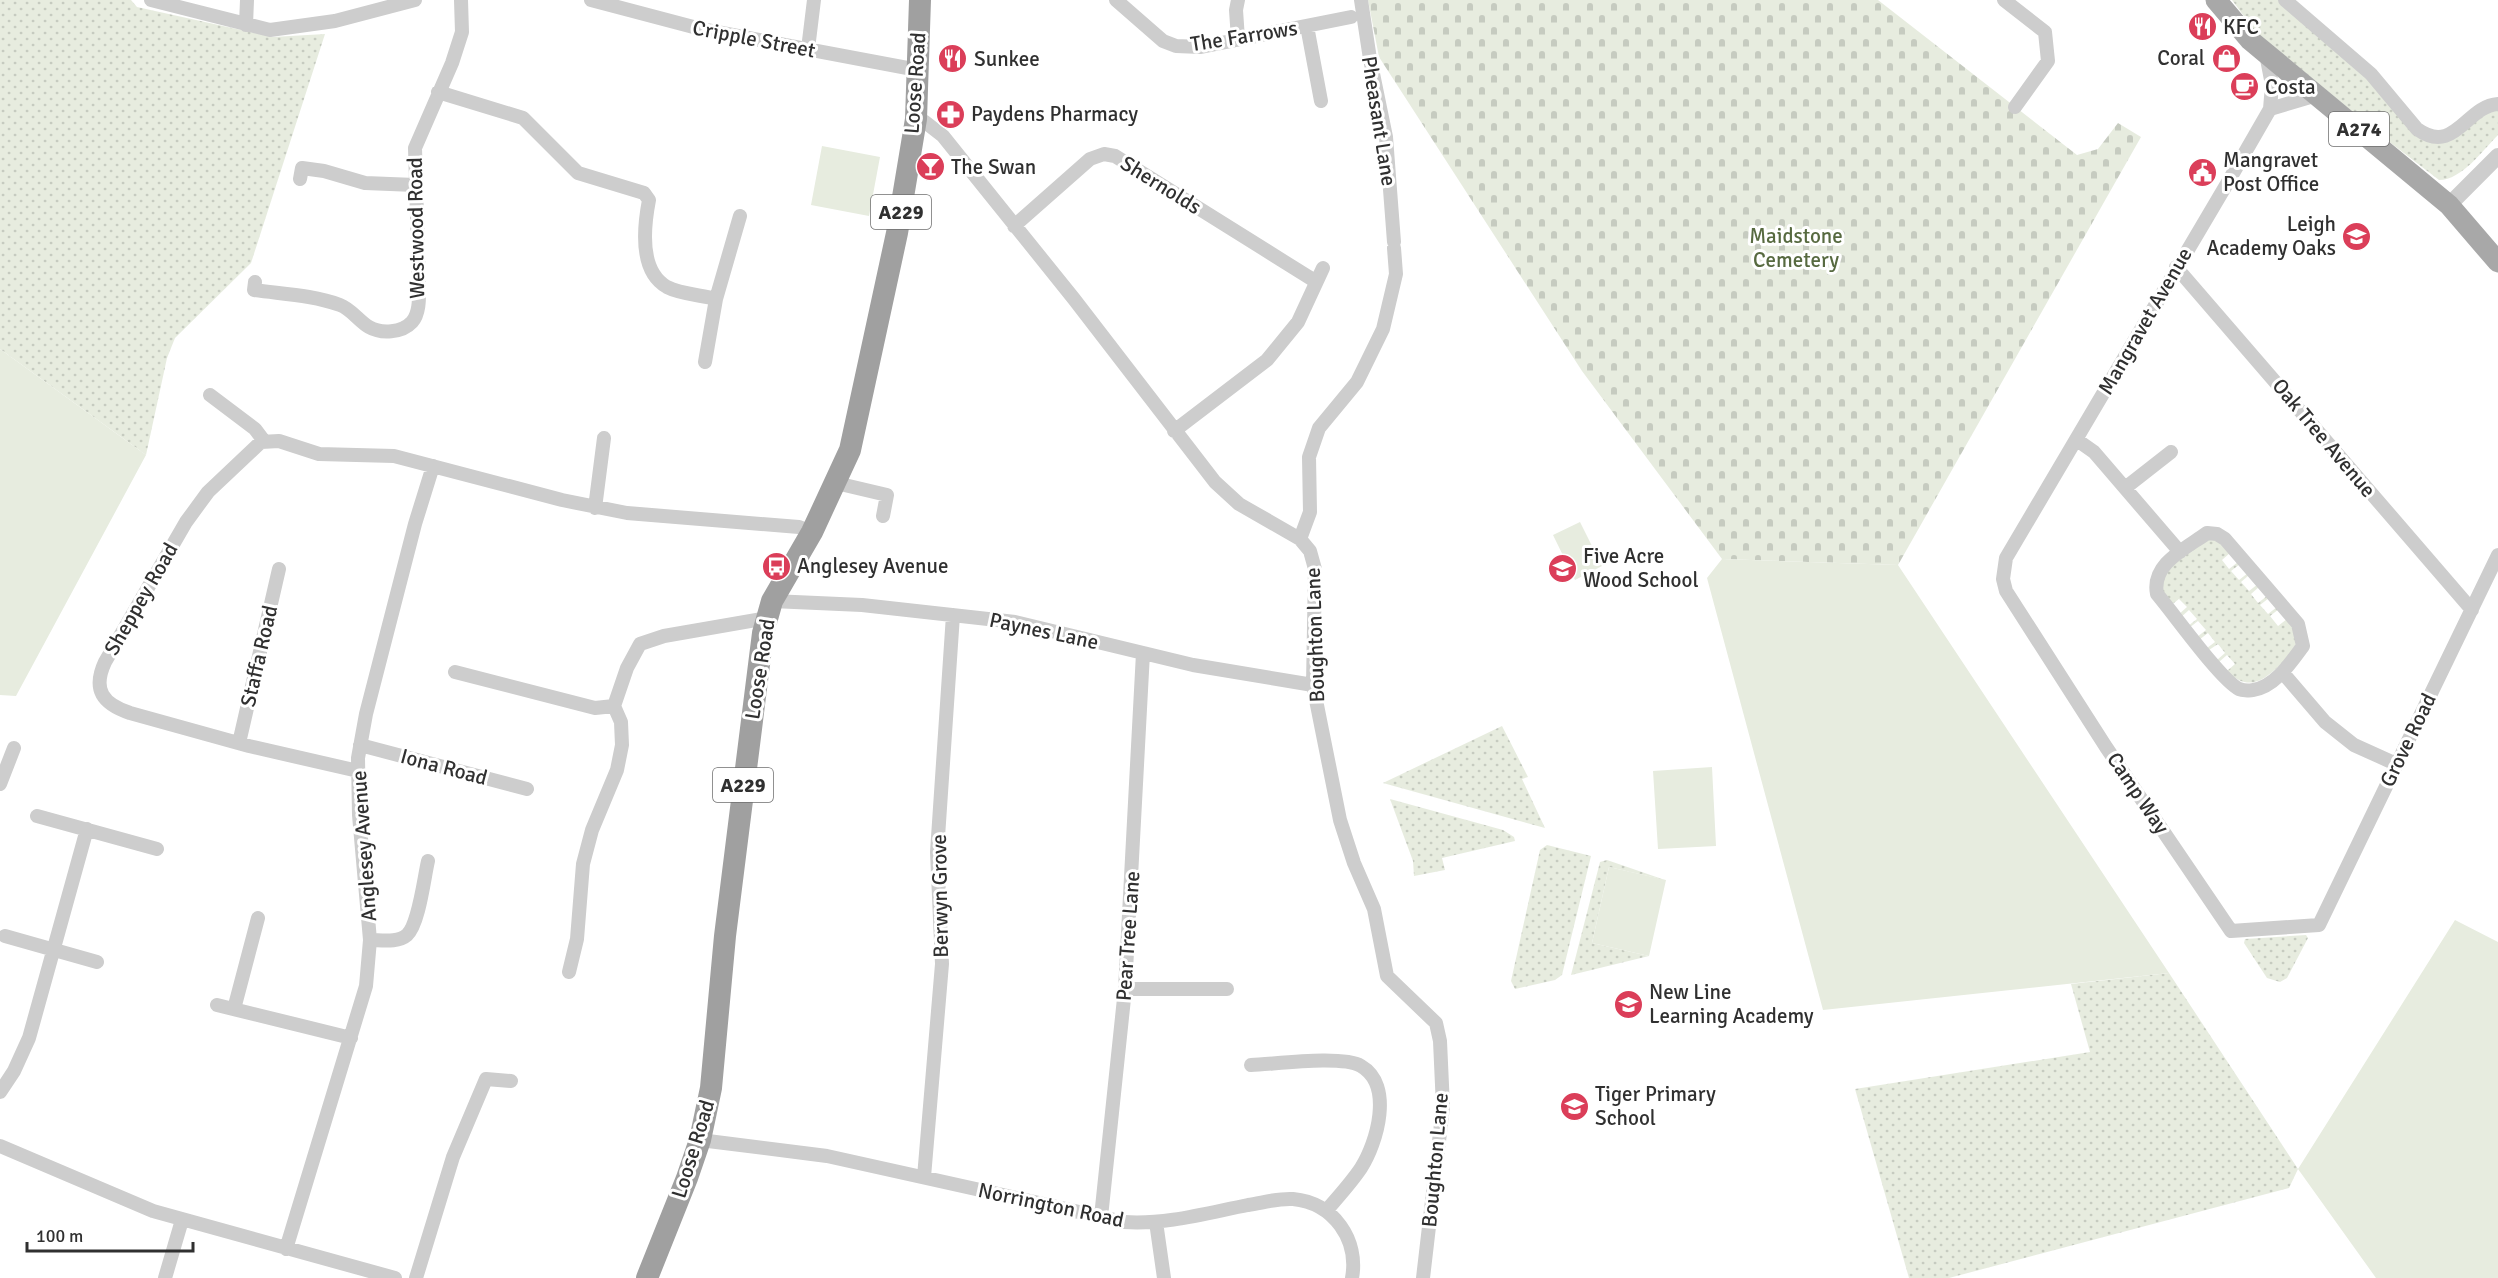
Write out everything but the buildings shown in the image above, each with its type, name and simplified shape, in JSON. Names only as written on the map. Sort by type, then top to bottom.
[{"type":"highway","name":"Loose Road","points":[[647,1278],[700,1140],[711,1088],[730,886],[757,668],[770,609],[812,532],[850,450],[899,223],[916,119],[920,0]]},
{"type":"main road","name":"A274","points":[[2216,0],[2250,40],[2449,205],[2498,262]]},
{"type":"street","points":[[151,0],[270,30],[335,21],[416,0]]},
{"type":"street","points":[[246,25],[247,0]]},
{"type":"street","name":"Westwood Road","points":[[250,288],[342,306],[370,328],[384,332],[398,330],[412,322],[418,307],[419,286],[415,148],[462,32],[461,0]]},
{"type":"street","name":"Cripple Street","points":[[591,0],[701,29],[918,69]]},
{"type":"street","points":[[808,49],[814,0]]},
{"type":"street","name":"The Farrows","points":[[1116,0],[1142,20],[1163,41],[1176,46],[1201,47],[1351,17]]},
{"type":"street","points":[[1238,0],[1236,10],[1238,39]]},
{"type":"street","name":"Pheasant Lane","points":[[1300,539],[1310,512],[1309,457],[1319,428],[1357,382],[1383,329],[1396,274],[1386,137],[1361,0]]},
{"type":"street","points":[[2004,0],[2045,32],[2048,61],[2015,107]]},
{"type":"street","points":[[2286,0],[2371,74],[2417,129],[2425,135],[2441,137],[2451,134],[2483,109],[2498,104]]},
{"type":"street","points":[[1307,26],[1321,101]]},
{"type":"street","points":[[2266,54],[2272,86],[2270,109],[2317,95]]},
{"type":"street","points":[[438,92],[523,118],[578,172],[644,192],[649,200],[645,223],[646,250],[655,277],[667,287],[716,299]]},
{"type":"street","name":"Mangravet Avenue","points":[[2003,579],[2006,558],[2270,109]]},
{"type":"street","name":"Boughton Lane","points":[[916,119],[925,122],[943,136],[1094,325],[1174,431],[1226,493],[1239,504],[1300,539],[1310,551],[1315,569],[1313,685],[1334,795],[1354,864],[1374,909],[1387,976],[1398,990],[1423,1008],[1436,1023],[1440,1041],[1443,1107],[1423,1278]]},
{"type":"street","name":"Shernolds","points":[[1014,226],[1090,159],[1104,154],[1115,156],[1315,281]]},
{"type":"street","points":[[2449,205],[2498,156]]},
{"type":"street","points":[[301,174],[324,171],[365,183],[415,185]]},
{"type":"street","points":[[705,362],[716,299],[740,216]]},
{"type":"street","name":"Oak Tree Avenue","points":[[2176,267],[2472,610]]},
{"type":"street","points":[[1174,431],[1267,360],[1298,322],[1323,268]]},
{"type":"street","points":[[210,395],[255,429],[264,441],[279,441],[319,454],[383,455],[595,508],[660,516],[799,527],[812,532]]},
{"type":"street","points":[[595,508],[604,438]]},
{"type":"street","points":[[2076,440],[2094,452],[2180,552]]},
{"type":"street","name":"Sheppey Road","points":[[264,441],[256,445],[224,475],[186,522],[105,662],[99,680],[106,701],[121,710],[239,743],[358,771]]},
{"type":"street","points":[[2125,488],[2171,452]]},
{"type":"street","name":"Anglesey Avenue","points":[[286,1249],[366,986],[370,940],[358,771],[360,745],[415,524],[433,466]]},
{"type":"street","points":[[836,483],[887,495],[883,516]]},
{"type":"street","points":[[2207,533],[2225,538],[2291,615],[2302,632],[2303,645],[2283,673],[2262,688],[2251,691],[2240,689],[2223,674],[2157,594],[2155,582],[2158,572],[2180,552],[2207,533]]},
{"type":"street","name":"Grove Road","points":[[2319,925],[2498,555]]},
{"type":"street","name":"Staffa Road","points":[[239,743],[279,569]]},
{"type":"street","name":"Camp Way","points":[[2003,579],[2006,591],[2023,621],[2231,931],[2319,925]]},
{"type":"street","name":"Paynes Lane","points":[[614,706],[627,668],[640,644],[770,609],[862,605],[1015,622],[1256,677],[1313,685]]},
{"type":"street","name":"Berwyn Grove","points":[[924,1177],[942,964],[937,852],[953,615]]},
{"type":"street","name":"Pear Tree Lane","points":[[1101,1217],[1125,989],[1143,653]]},
{"type":"street","points":[[455,672],[596,708],[614,706],[621,722],[622,745],[617,770],[592,830],[583,864],[577,939],[569,972]]},
{"type":"street","points":[[2283,673],[2325,722],[2354,745],[2396,764]]},
{"type":"street","name":"Iona Road","points":[[360,745],[527,789]]},
{"type":"street","points":[[0,784],[14,748]]},
{"type":"street","points":[[37,816],[157,849]]},
{"type":"street","points":[[0,1092],[14,1071],[29,1038],[87,829]]},
{"type":"street","points":[[370,940],[395,940],[407,935],[414,923],[428,861]]},
{"type":"street","points":[[234,1009],[258,918]]},
{"type":"street","points":[[5,936],[97,962]]},
{"type":"street","points":[[1125,989],[1227,989]]},
{"type":"street","points":[[217,1005],[351,1038]]},
{"type":"street","points":[[1251,1065],[1342,1061],[1361,1066],[1375,1079],[1380,1102],[1377,1132],[1362,1166],[1326,1211]]},
{"type":"street","points":[[416,1278],[453,1156],[486,1079],[511,1081]]},
{"type":"street","name":"Norrington Road","points":[[700,1140],[793,1150],[1130,1222],[1156,1222],[1283,1199],[1303,1201],[1326,1211],[1340,1224],[1350,1243],[1354,1260],[1352,1278]]},
{"type":"street","points":[[0,1146],[118,1198],[182,1220],[395,1278]]},
{"type":"street","points":[[165,1278],[182,1220]]},
{"type":"street","points":[[1156,1222],[1164,1278]]},
{"type":"green space","points":[[0,0],[131,0],[137,7],[273,37],[325,34],[251,263],[175,338],[167,358],[146,455],[0,349]]},
{"type":"green space","name":"Maidstone Cemetery","points":[[1368,0],[1878,0],[2077,155],[2098,149],[2118,123],[2141,137],[1898,565],[1722,559],[1582,371],[1379,57]]},
{"type":"green space","points":[[2232,0],[2283,0],[2351,63],[2429,141],[2487,108],[2498,108],[2498,135],[2464,170],[2448,179],[2439,180],[2383,137],[2255,31]]},
{"type":"green space","points":[[822,146],[880,157],[869,216],[811,205]]},
{"type":"green space","points":[[0,349],[146,455],[16,696],[0,695]]},
{"type":"green space","points":[[1580,522],[1602,566],[1575,580],[1553,535]]},
{"type":"green space","points":[[2213,539],[2231,552],[2222,560],[2229,569],[2238,562],[2240,564],[2231,571],[2239,580],[2248,573],[2249,575],[2241,582],[2249,591],[2258,584],[2259,587],[2251,594],[2258,603],[2267,596],[2269,598],[2260,605],[2268,614],[2277,607],[2279,609],[2270,616],[2278,626],[2287,619],[2295,636],[2296,644],[2293,653],[2270,674],[2254,682],[2237,679],[2227,671],[2235,664],[2227,655],[2219,662],[2217,660],[2225,653],[2218,644],[2209,650],[2207,648],[2215,642],[2208,633],[2199,640],[2197,637],[2206,630],[2198,621],[2189,628],[2188,626],[2197,619],[2189,610],[2180,618],[2178,615],[2187,607],[2179,599],[2170,606],[2159,583],[2160,575],[2199,540]]},
{"type":"green space","points":[[1722,559],[1898,565],[2169,973],[1823,1010],[1707,578]]},
{"type":"green space","points":[[1502,726],[1528,777],[1522,779],[1545,828],[1383,783]]},
{"type":"green space","points":[[1712,767],[1716,846],[1658,849],[1653,771]]},
{"type":"green space","points":[[1390,799],[1503,830],[1514,837],[1515,841],[1442,858],[1445,870],[1414,876],[1413,861]]},
{"type":"green space","points":[[1547,845],[1591,856],[1562,975],[1555,980],[1515,989],[1511,981],[1540,850]]},
{"type":"green space","points":[[1607,860],[1665,880],[1609,867],[1592,943],[1649,956],[1571,975],[1600,862]]},
{"type":"green space","points":[[1609,867],[1666,880],[1649,956],[1592,943]]},
{"type":"green space","points":[[2455,920],[2498,942],[2498,1278],[2376,1278],[2298,1169]]},
{"type":"green space","points":[[2306,935],[2308,938],[2287,978],[2280,982],[2267,978],[2244,943],[2245,939]]},
{"type":"green space","points":[[2169,973],[2298,1169],[2289,1188],[1949,1278],[1909,1278],[1855,1089],[2090,1052],[2071,984]]},
{"type":"place","name":"KFC","points":[[2202,27]]},
{"type":"place","name":"Coral","points":[[2226,58]]},
{"type":"place","name":"Sunkee","points":[[953,59]]},
{"type":"place","name":"Costa","points":[[2244,87]]},
{"type":"place","name":"Paydens Pharmacy","points":[[950,114]]},
{"type":"place","name":"The Swan","points":[[930,167]]},
{"type":"place","name":"Mangravet Post Office","points":[[2202,172]]},
{"type":"place","name":"Leigh Academy Oaks","points":[[2357,236]]},
{"type":"place","name":"Anglesey Avenue","points":[[776,566]]},
{"type":"place","name":"Five Acre Wood School","points":[[1562,568]]},
{"type":"place","name":"New Line Learning Academy","points":[[1628,1004]]},
{"type":"place","name":"Tiger Primary School","points":[[1574,1106]]}]
